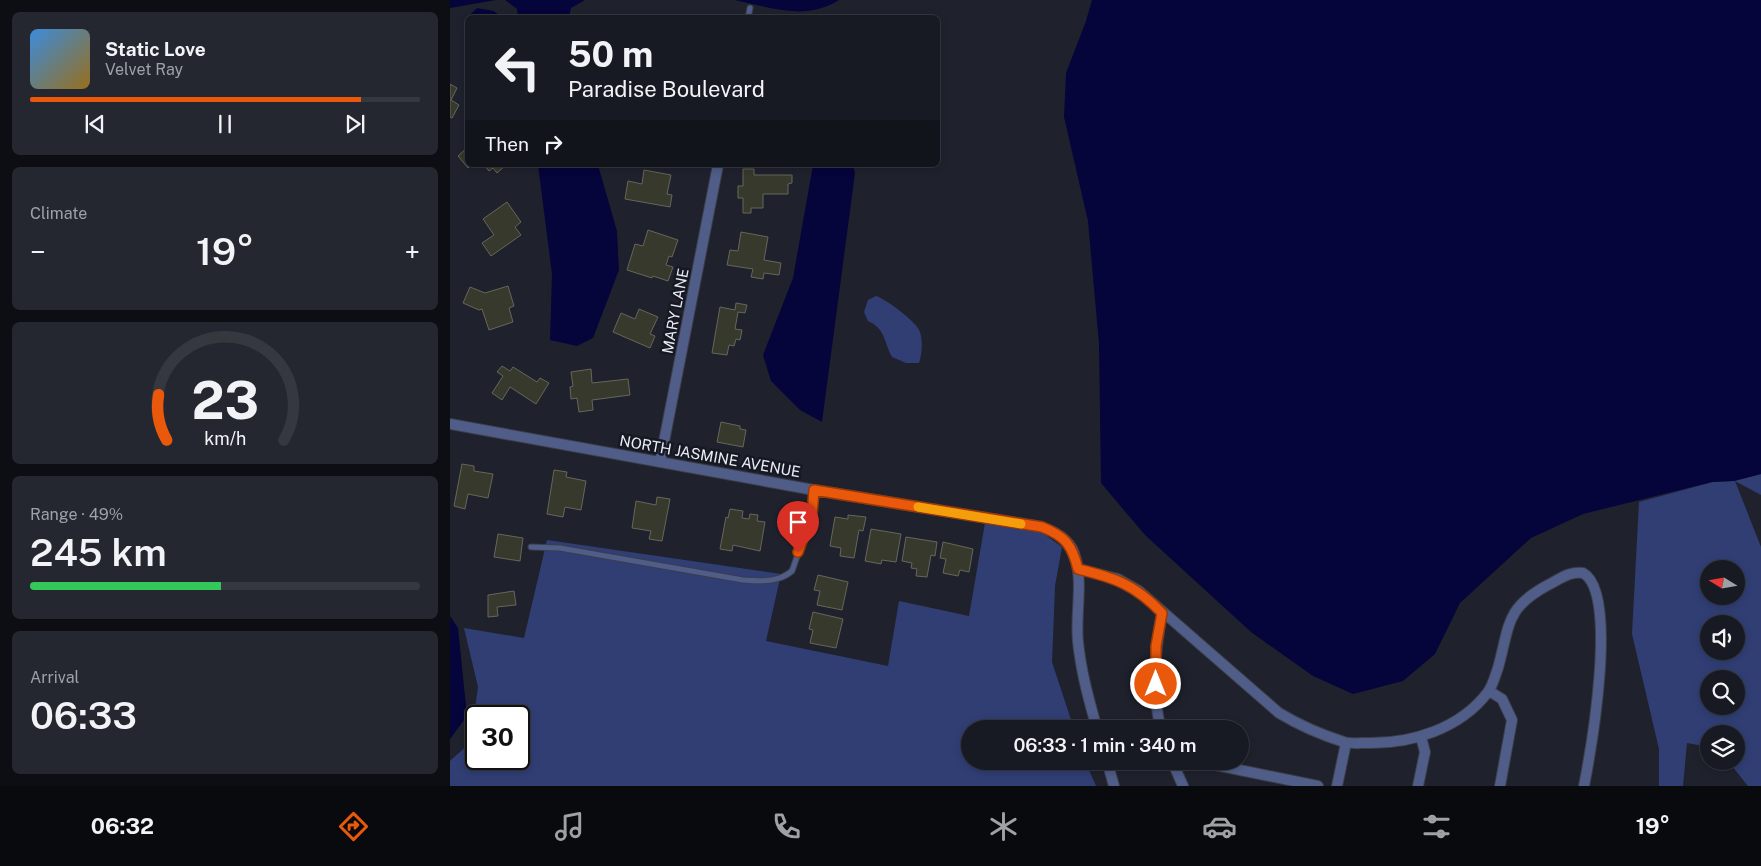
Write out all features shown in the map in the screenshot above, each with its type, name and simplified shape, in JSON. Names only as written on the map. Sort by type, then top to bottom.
[{"type":"street","name":"MARY LANE","points":[[660,462],[718,167]]},
{"type":"street","name":"NORTH JASMINE AVENUE","points":[[450,424],[814,490],[1042,527],[1059,534],[1073,551],[1078,569],[1078,640],[1084,684],[1094,720]]},
{"type":"street","points":[[1078,569],[1127,583],[1145,596],[1162,613],[1279,713],[1299,724],[1346,743],[1386,744],[1421,737],[1468,714],[1489,691],[1495,678],[1510,622],[1517,608],[1530,595],[1567,575],[1583,573],[1592,581],[1598,599],[1600,629],[1598,705],[1584,786]]},
{"type":"street","points":[[1160,720],[1156,698],[1156,646],[1162,613]]},
{"type":"street","points":[[1489,691],[1502,699],[1512,720],[1500,786]]},
{"type":"street","points":[[1418,786],[1425,752],[1421,737]]},
{"type":"street","points":[[1337,786],[1346,743]]},
{"type":"street","points":[[1110,770],[1114,786]]},
{"type":"street","points":[[1176,770],[1183,786]]},
{"type":"street","points":[[1240,770],[1318,786]]},
{"type":"lane","points":[[749,15],[750,8]]},
{"type":"lane","points":[[531,547],[560,548],[743,580],[768,581],[785,577],[792,571],[812,514],[814,490]]},
{"type":"shaded area","points":[[450,0],[496,0],[450,8]]},
{"type":"shaded area","points":[[505,0],[585,0],[571,8],[569,15],[518,15],[517,9]]},
{"type":"shaded area","points":[[735,0],[839,0],[814,10],[788,11]]},
{"type":"shaded area","points":[[1092,0],[1761,0],[1761,474],[1734,481],[1712,482],[1583,514],[1531,538],[1460,603],[1435,654],[1403,681],[1353,694],[1313,676],[1251,632],[1145,535],[1101,483],[1099,344],[1088,221],[1064,117],[1066,73]]},
{"type":"shaded area","points":[[477,8],[494,11],[499,15],[470,15]]},
{"type":"shaded area","points":[[538,167],[599,167],[617,231],[619,270],[593,338],[577,346],[550,340],[552,274]]},
{"type":"shaded area","points":[[813,167],[854,167],[855,173],[822,422],[800,410],[771,381],[763,355],[793,278]]},
{"type":"shaded area","points":[[876,296],[901,312],[918,328],[922,344],[919,363],[906,363],[892,357],[878,327],[868,321],[864,312],[868,300]]},
{"type":"shaded area","points":[[1761,474],[1761,495],[1735,481],[1761,547],[1761,786],[1748,786],[1735,770],[1745,770],[1745,725],[1700,725],[1700,745],[1687,743],[1683,786],[1659,786],[1659,749],[1632,634],[1639,502],[1713,482],[1734,481]]},
{"type":"shaded area","points":[[985,523],[1043,533],[1062,547],[1055,586],[1052,662],[1071,720],[961,720],[961,770],[1089,770],[1096,786],[450,786],[450,761],[465,748],[465,770],[530,770],[530,705],[475,705],[478,687],[464,628],[524,638],[547,540],[781,574],[766,641],[888,666],[899,601],[969,616]]},
{"type":"shaded area","points":[[450,616],[458,628],[466,705],[465,719],[450,739]]},
{"type":"building","points":[[450,84],[457,88],[451,100],[459,105],[452,118],[450,117]]},
{"type":"building","points":[[465,150],[465,164],[458,156]]},
{"type":"building","points":[[486,167],[504,167],[497,173],[493,168],[489,171]]},
{"type":"building","points":[[743,169],[754,169],[754,175],[792,175],[792,183],[788,184],[788,194],[763,194],[763,208],[751,208],[751,213],[743,213],[743,198],[738,198],[738,186],[743,186]]},
{"type":"building","points":[[644,170],[671,175],[667,194],[672,195],[670,207],[625,199],[628,181],[642,184]]},
{"type":"building","points":[[507,202],[521,222],[515,227],[521,235],[491,256],[482,243],[494,235],[483,219]]},
{"type":"building","points":[[648,230],[678,240],[672,257],[669,256],[666,265],[673,267],[668,281],[627,270],[635,244],[643,246]]},
{"type":"building","points":[[741,232],[768,237],[764,260],[781,263],[779,275],[764,273],[763,279],[751,277],[753,269],[727,265],[730,250],[738,251]]},
{"type":"building","points":[[508,286],[514,306],[509,308],[513,322],[489,330],[482,309],[479,310],[463,303],[470,287],[485,293]]},
{"type":"building","points":[[736,303],[747,305],[745,313],[738,312],[735,329],[742,330],[740,340],[736,339],[734,346],[729,345],[727,355],[712,353],[720,307],[735,310]]},
{"type":"building","points":[[639,309],[658,317],[650,334],[655,336],[650,348],[613,332],[621,313],[635,319]]},
{"type":"building","points":[[502,366],[510,371],[513,367],[537,382],[540,378],[549,383],[536,404],[510,387],[502,400],[492,393],[503,376],[497,372]]},
{"type":"building","points":[[591,369],[592,383],[628,379],[630,395],[592,400],[593,410],[579,412],[577,398],[571,399],[570,387],[573,386],[571,372]]},
{"type":"building","points":[[721,422],[740,426],[740,429],[746,430],[743,447],[717,442]]},
{"type":"building","points":[[462,464],[474,466],[474,471],[493,474],[488,498],[468,494],[465,509],[454,506]]},
{"type":"building","points":[[554,470],[567,472],[566,477],[586,481],[581,510],[565,507],[563,517],[547,514]]},
{"type":"building","points":[[657,497],[670,499],[662,541],[649,539],[651,531],[632,528],[636,501],[656,505]]},
{"type":"building","points":[[730,509],[743,511],[742,518],[749,519],[750,514],[758,515],[757,521],[765,522],[760,551],[733,545],[732,551],[720,549],[726,517],[728,518]]},
{"type":"building","points":[[848,515],[866,517],[863,531],[859,530],[854,558],[840,556],[841,548],[830,546],[835,517],[848,519]]},
{"type":"building","points":[[871,529],[901,534],[896,562],[882,560],[881,564],[865,561]]},
{"type":"building","points":[[498,534],[523,538],[520,561],[494,557]]},
{"type":"building","points":[[906,537],[937,542],[935,556],[931,555],[927,577],[916,576],[917,569],[911,568],[912,563],[902,561]]},
{"type":"building","points":[[943,542],[973,549],[969,572],[960,570],[958,576],[943,573],[946,559],[940,558]]},
{"type":"building","points":[[818,575],[848,582],[842,610],[817,605],[820,591],[814,590]]},
{"type":"building","points":[[514,591],[516,605],[497,607],[498,616],[488,617],[488,595]]},
{"type":"building","points":[[813,612],[843,619],[836,648],[810,643],[813,630],[809,629]]},
{"type":"slow traffic","points":[[918,507],[1021,524]]},
{"type":"route","points":[[798,552],[812,514],[814,490],[1042,527],[1059,534],[1073,551],[1078,569],[1109,576],[1127,583],[1151,601],[1162,613],[1156,646],[1156,684]]}]
